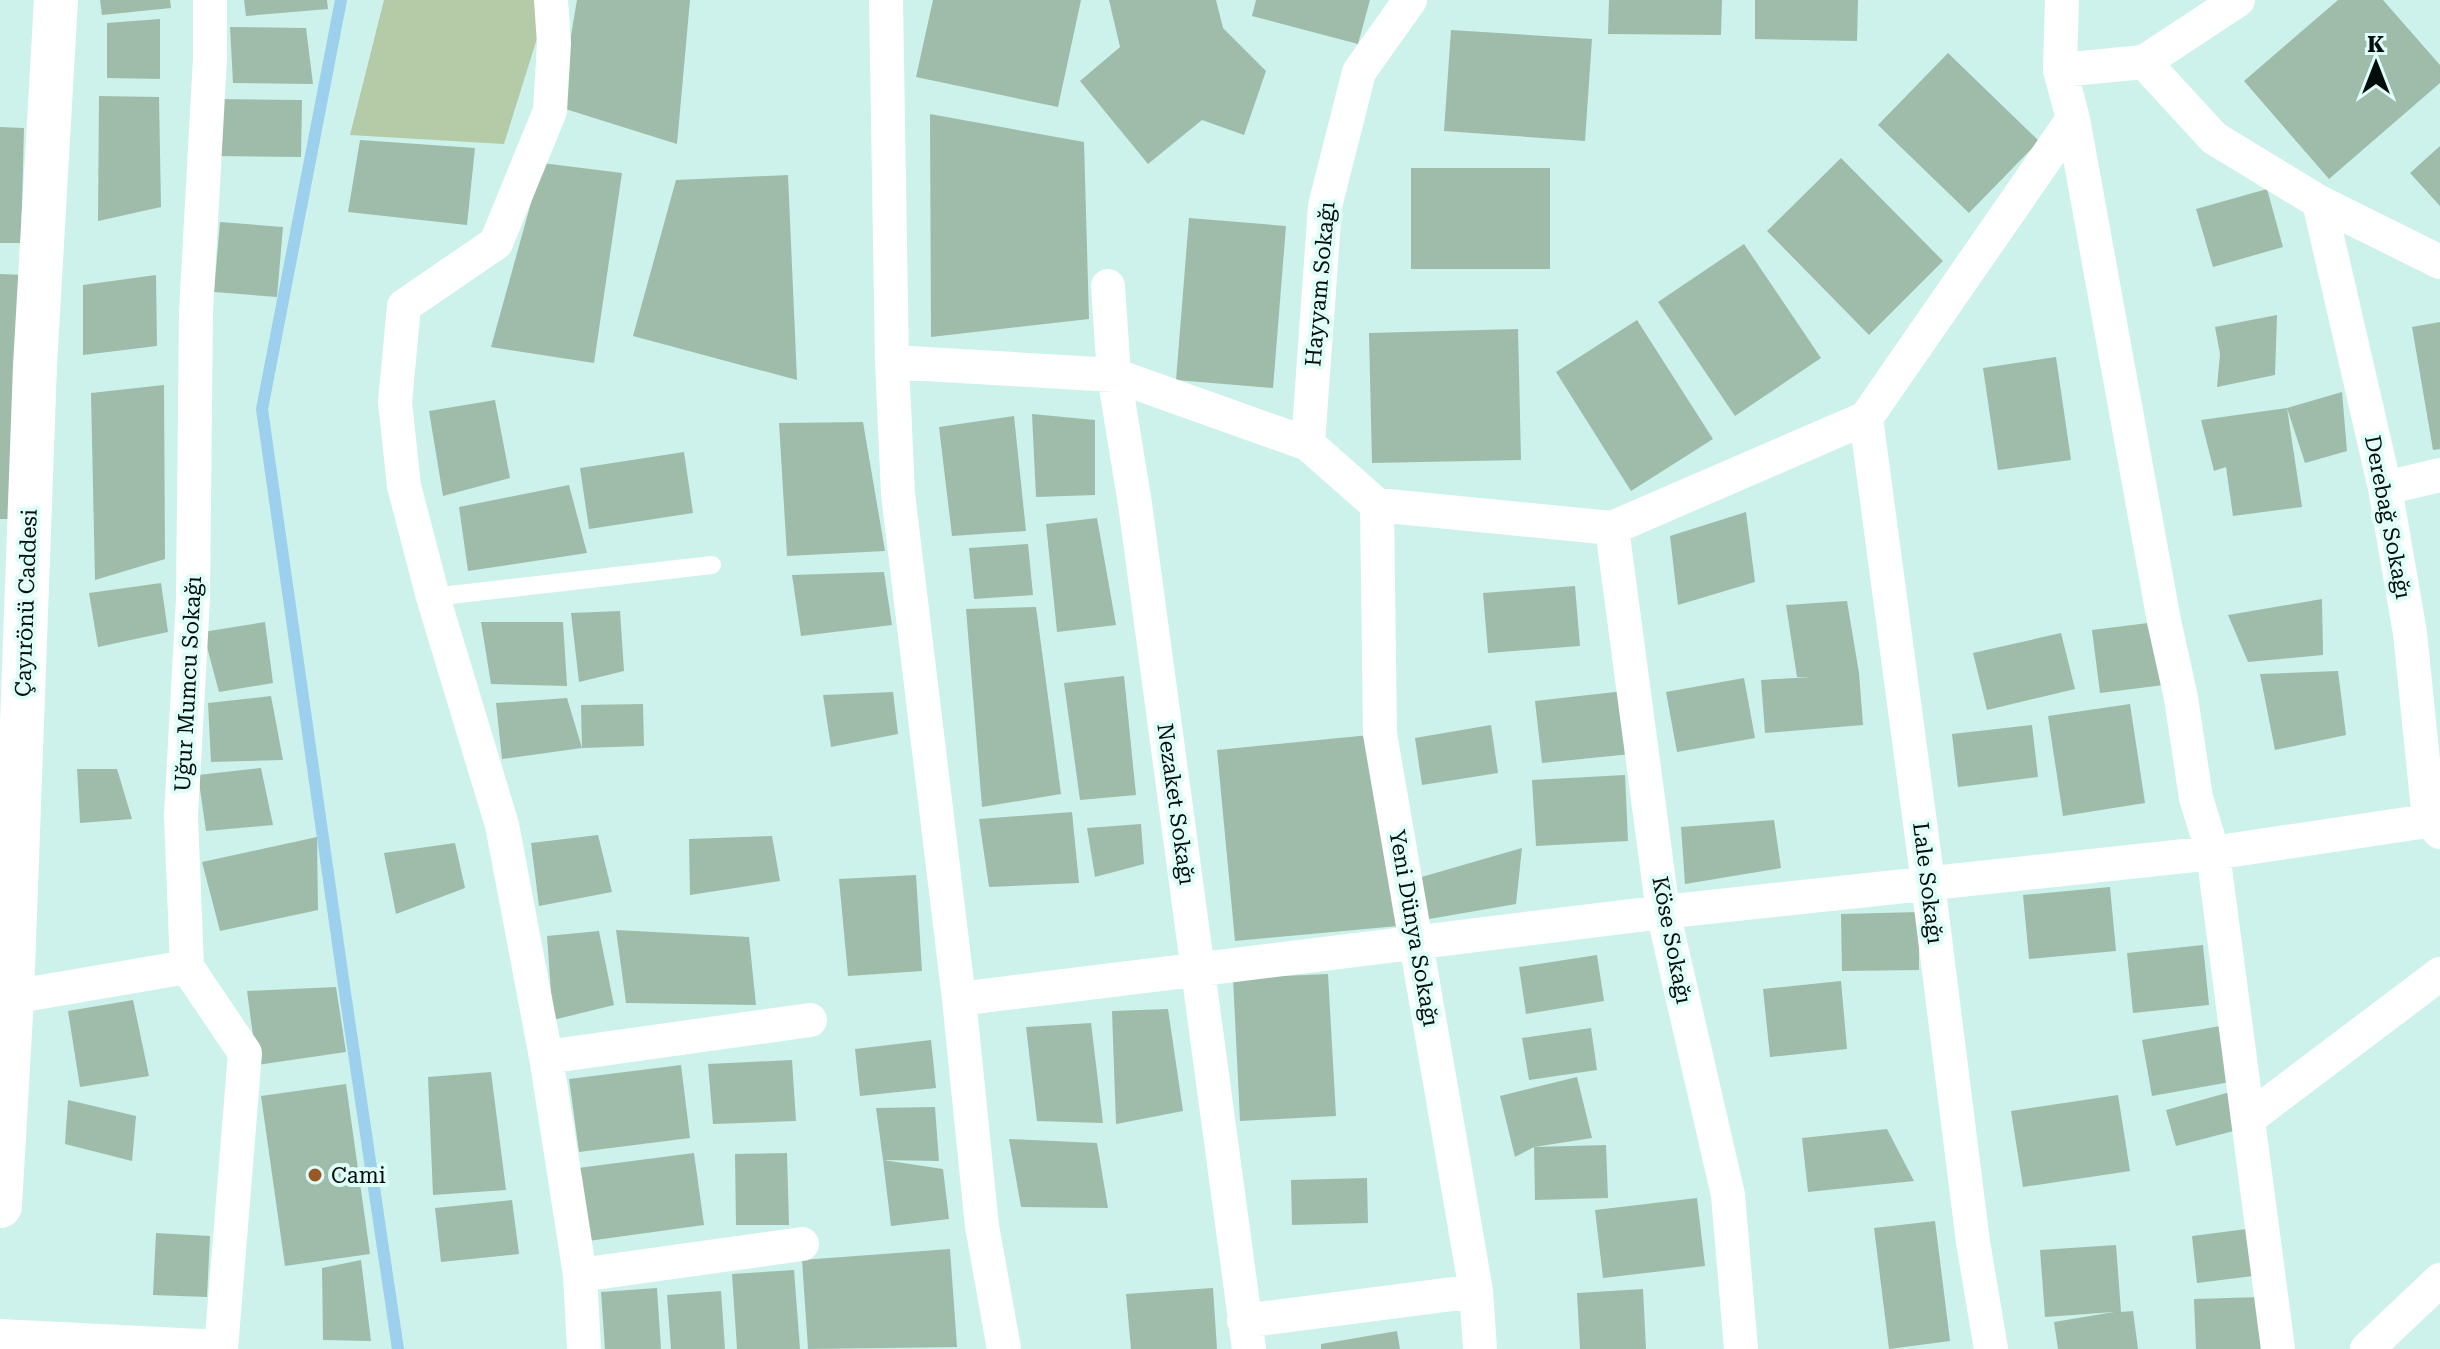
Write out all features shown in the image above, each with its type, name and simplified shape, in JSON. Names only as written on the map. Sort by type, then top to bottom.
[{"type":"street","name":"Çayırönü Caddesi","points":[[0,1206],[12,997],[35,366],[56,0]]},
{"type":"street","name":"Uğur Mumcu Sokağı","points":[[187,967],[181,816],[193,599],[196,312],[210,58],[210,0]]},
{"type":"street","points":[[551,0],[554,43],[550,111],[496,243],[404,306],[395,402],[404,486],[433,597],[502,825],[546,1057],[580,1275],[584,1349]]},
{"type":"street","points":[[886,0],[892,362],[898,494],[959,999],[982,1226],[1004,1349]]},
{"type":"street","name":"Hayyam Sokağı","points":[[1308,444],[1325,206],[1359,72],[1410,0]]},
{"type":"street","points":[[2062,0],[2060,70],[2073,119],[2161,605],[2181,698],[2196,798],[2213,853],[2278,1349]]},
{"type":"street","points":[[2060,70],[2144,62],[2238,0]]},
{"type":"street","points":[[2144,62],[2214,138],[2319,202],[2440,262]]},
{"type":"street","points":[[892,362],[1114,375],[1308,444],[1377,505],[1612,528],[1866,418],[2073,119]]},
{"type":"street","name":"Derebağ Sokağı","points":[[2319,202],[2385,488],[2410,633],[2436,824]]},
{"type":"street","name":"Nezaket Sokağı","points":[[1108,286],[1114,375],[1138,519],[1246,1335],[1476,1291]]},
{"type":"street","name":"Lale Sokağı","points":[[1866,418],[1973,1242],[1991,1349]]},
{"type":"street","points":[[2385,488],[2440,475]]},
{"type":"street","name":"Yeni Dünya Sokağı","points":[[1377,505],[1380,734],[1476,1291],[1480,1349]]},
{"type":"street","name":"Köse Sokağı","points":[[1612,528],[1663,912],[1728,1195],[1741,1349]]},
{"type":"street","points":[[959,999],[1663,912],[2213,853],[2436,824]]},
{"type":"street","points":[[0,1336],[221,1348],[245,1053],[187,967],[12,997]]},
{"type":"street","points":[[2248,1119],[2440,974]]},
{"type":"street","points":[[546,1057],[810,1020]]},
{"type":"street","points":[[580,1275],[802,1244]]},
{"type":"street","points":[[2367,1349],[2440,1280]]},
{"type":"lane","points":[[433,597],[712,565]]},
{"type":"green space","points":[[384,0],[549,0],[504,144],[350,135]]},
{"type":"building","points":[[100,0],[170,0],[171,8],[102,15]]},
{"type":"building","points":[[244,0],[327,0],[328,9],[246,16]]},
{"type":"building","points":[[577,0],[690,0],[677,144],[559,107]]},
{"type":"building","points":[[933,0],[1081,0],[1058,107],[916,77]]},
{"type":"building","points":[[1109,0],[1216,0],[1223,28],[1266,71],[1244,135],[1202,120],[1148,164],[1080,81],[1120,47]]},
{"type":"building","points":[[1256,0],[1370,0],[1358,44],[1252,16]]},
{"type":"building","points":[[1609,0],[1722,0],[1721,35],[1608,34]]},
{"type":"building","points":[[1755,0],[1858,0],[1857,41],[1755,39]]},
{"type":"building","points":[[2338,0],[2383,0],[2440,65],[2440,83],[2329,179],[2244,81]]},
{"type":"building","points":[[160,19],[160,79],[107,78],[107,23]]},
{"type":"building","points":[[230,27],[306,28],[313,84],[233,83]]},
{"type":"building","points":[[1451,30],[1592,39],[1585,141],[1444,131]]},
{"type":"building","points":[[1948,53],[2039,141],[1969,213],[1878,125]]},
{"type":"building","points":[[99,96],[159,97],[161,207],[98,221]]},
{"type":"building","points":[[217,99],[302,100],[301,157],[216,156]]},
{"type":"building","points":[[930,114],[1084,142],[1089,319],[931,337]]},
{"type":"building","points":[[0,127],[24,128],[21,243],[0,243]]},
{"type":"building","points":[[360,140],[475,148],[467,225],[348,212]]},
{"type":"building","points":[[2440,146],[2440,206],[2410,173]]},
{"type":"building","points":[[1841,158],[1943,261],[1869,335],[1767,231]]},
{"type":"building","points":[[542,163],[622,173],[594,363],[491,347]]},
{"type":"building","points":[[1411,168],[1550,168],[1550,269],[1411,269]]},
{"type":"building","points":[[788,175],[797,380],[633,336],[676,180]]},
{"type":"building","points":[[2267,189],[2283,247],[2213,267],[2196,209]]},
{"type":"building","points":[[1189,218],[1286,226],[1273,388],[1176,380]]},
{"type":"building","points":[[220,222],[283,227],[277,297],[214,292]]},
{"type":"building","points":[[1744,244],[1821,358],[1735,416],[1658,302]]},
{"type":"building","points":[[0,274],[24,275],[13,519],[0,519]]},
{"type":"building","points":[[156,275],[157,346],[83,355],[83,285]]},
{"type":"building","points":[[2277,315],[2275,375],[2217,387],[2220,354],[2215,327]]},
{"type":"building","points":[[1637,320],[1713,439],[1631,491],[1556,372]]},
{"type":"building","points":[[2440,322],[2440,449],[2433,450],[2412,327]]},
{"type":"building","points":[[1518,329],[1521,460],[1372,463],[1369,333]]},
{"type":"building","points":[[2056,357],[2071,460],[1998,470],[1983,368]]},
{"type":"building","points":[[164,385],[165,559],[95,580],[91,393]]},
{"type":"building","points":[[2342,392],[2347,451],[2305,463],[2287,408]]},
{"type":"building","points":[[495,400],[510,478],[443,496],[429,411]]},
{"type":"building","points":[[2287,408],[2302,507],[2233,516],[2226,467],[2214,471],[2201,420]]},
{"type":"building","points":[[1032,414],[1095,420],[1095,495],[1036,497]]},
{"type":"building","points":[[1014,416],[1026,531],[952,536],[939,427]]},
{"type":"building","points":[[863,422],[885,551],[787,556],[779,423]]},
{"type":"building","points":[[684,452],[693,513],[589,529],[580,468]]},
{"type":"building","points":[[569,485],[587,553],[468,571],[459,507]]},
{"type":"building","points":[[1746,512],[1755,582],[1678,605],[1670,536]]},
{"type":"building","points":[[1097,518],[1116,625],[1057,632],[1046,524]]},
{"type":"building","points":[[1028,544],[1033,595],[974,599],[969,548]]},
{"type":"building","points":[[884,572],[892,625],[801,636],[792,575]]},
{"type":"building","points":[[161,583],[168,632],[98,647],[89,593]]},
{"type":"building","points":[[1575,586],[1580,646],[1488,653],[1483,593]]},
{"type":"building","points":[[2322,599],[2323,655],[2248,662],[2228,615]]},
{"type":"building","points":[[1847,601],[1859,673],[1863,725],[1765,733],[1761,680],[1811,677],[1797,677],[1786,605]]},
{"type":"building","points":[[1036,607],[1061,794],[982,807],[966,609]]},
{"type":"building","points":[[620,611],[624,671],[579,682],[571,613]]},
{"type":"building","points":[[2164,621],[2172,684],[2100,693],[2092,630]]},
{"type":"building","points":[[265,622],[273,683],[219,692],[203,632]]},
{"type":"building","points":[[481,622],[563,622],[567,686],[491,684]]},
{"type":"building","points":[[2061,633],[2075,689],[1987,710],[1973,653]]},
{"type":"building","points":[[2338,671],[2346,735],[2275,750],[2260,674]]},
{"type":"building","points":[[1124,676],[1136,795],[1080,800],[1064,683]]},
{"type":"building","points":[[1744,678],[1755,738],[1677,752],[1666,692]]},
{"type":"building","points":[[1624,691],[1631,754],[1542,763],[1535,701]]},
{"type":"building","points":[[893,692],[898,734],[831,747],[823,695]]},
{"type":"building","points":[[271,696],[283,760],[211,762],[208,703]]},
{"type":"building","points":[[567,698],[582,748],[502,759],[496,703]]},
{"type":"building","points":[[643,704],[644,746],[582,748],[581,705]]},
{"type":"building","points":[[2130,704],[2145,803],[2063,816],[2048,716]]},
{"type":"building","points":[[1491,725],[1498,773],[1422,785],[1415,738]]},
{"type":"building","points":[[2032,725],[2038,777],[1958,787],[1952,734]]},
{"type":"building","points":[[1380,734],[1398,926],[1235,941],[1217,750]]},
{"type":"building","points":[[261,768],[273,825],[206,831],[198,775]]},
{"type":"building","points":[[77,769],[117,769],[132,819],[80,823]]},
{"type":"building","points":[[1625,775],[1628,841],[1536,846],[1532,780]]},
{"type":"building","points":[[1072,812],[1079,883],[989,887],[979,819]]},
{"type":"building","points":[[1774,820],[1781,868],[1685,884],[1681,827]]},
{"type":"building","points":[[1141,824],[1144,864],[1095,877],[1087,828]]},
{"type":"building","points":[[598,835],[612,892],[539,906],[531,843]]},
{"type":"building","points":[[772,836],[780,881],[690,895],[689,839]]},
{"type":"building","points":[[317,837],[318,910],[220,931],[202,862]]},
{"type":"building","points":[[455,843],[465,888],[396,914],[384,853]]},
{"type":"building","points":[[1522,848],[1516,904],[1429,919],[1418,878]]},
{"type":"building","points":[[916,875],[922,971],[848,976],[839,879]]},
{"type":"building","points":[[2110,887],[2116,951],[2029,959],[2023,895]]},
{"type":"building","points":[[1919,912],[1919,970],[1842,971],[1841,914]]},
{"type":"building","points":[[616,930],[749,937],[756,1005],[626,1003]]},
{"type":"building","points":[[599,931],[614,1005],[553,1020],[547,936]]},
{"type":"building","points":[[2203,945],[2209,1005],[2133,1013],[2127,953]]},
{"type":"building","points":[[1597,955],[1604,1001],[1526,1014],[1519,967]]},
{"type":"building","points":[[1328,974],[1336,1116],[1240,1121],[1233,978]]},
{"type":"building","points":[[1841,981],[1847,1049],[1770,1057],[1763,989]]},
{"type":"building","points":[[336,987],[346,1052],[257,1065],[247,991]]},
{"type":"building","points":[[133,1000],[149,1076],[80,1087],[68,1011]]},
{"type":"building","points":[[1168,1009],[1183,1111],[1116,1124],[1112,1011]]},
{"type":"building","points":[[1091,1023],[1103,1123],[1037,1121],[1026,1027]]},
{"type":"building","points":[[2220,1026],[2230,1082],[2152,1096],[2142,1040]]},
{"type":"building","points":[[1591,1028],[1597,1070],[1529,1080],[1522,1038]]},
{"type":"building","points":[[931,1040],[936,1088],[860,1096],[855,1049]]},
{"type":"building","points":[[792,1060],[796,1121],[713,1124],[708,1064]]},
{"type":"building","points":[[681,1065],[690,1138],[579,1152],[569,1079]]},
{"type":"building","points":[[491,1072],[506,1190],[433,1195],[428,1077]]},
{"type":"building","points":[[1577,1077],[1592,1138],[1534,1147],[1515,1157],[1500,1096]]},
{"type":"building","name":"Cami","points":[[346,1084],[370,1254],[285,1266],[261,1096]]},
{"type":"building","points":[[2230,1092],[2249,1127],[2176,1146],[2166,1110]]},
{"type":"building","points":[[2118,1095],[2130,1171],[2023,1187],[2011,1111]]},
{"type":"building","points":[[68,1100],[136,1116],[132,1161],[65,1144]]},
{"type":"building","points":[[935,1107],[939,1161],[883,1160],[876,1108]]},
{"type":"building","points":[[1887,1129],[1914,1181],[1808,1192],[1802,1138]]},
{"type":"building","points":[[1009,1139],[1097,1143],[1108,1208],[1021,1207]]},
{"type":"building","points":[[1606,1145],[1608,1198],[1535,1200],[1534,1147]]},
{"type":"building","points":[[694,1153],[704,1225],[588,1241],[578,1168]]},
{"type":"building","points":[[787,1153],[789,1225],[736,1225],[735,1154]]},
{"type":"building","points":[[883,1160],[943,1169],[949,1219],[891,1226]]},
{"type":"building","points":[[1367,1178],[1368,1223],[1292,1225],[1291,1180]]},
{"type":"building","points":[[1697,1198],[1705,1266],[1603,1278],[1595,1210]]},
{"type":"building","points":[[512,1200],[519,1254],[441,1262],[435,1208]]},
{"type":"building","points":[[1935,1221],[1950,1341],[1889,1349],[1874,1228]]},
{"type":"building","points":[[2247,1229],[2253,1276],[2197,1283],[2192,1236]]},
{"type":"building","points":[[156,1233],[210,1236],[207,1297],[153,1295]]},
{"type":"building","points":[[2116,1245],[2121,1312],[2133,1311],[2138,1349],[2058,1349],[2054,1322],[2114,1312],[2045,1317],[2040,1250]]},
{"type":"building","points":[[950,1249],[957,1347],[808,1349],[802,1260]]},
{"type":"building","points":[[361,1260],[371,1341],[323,1340],[322,1268]]},
{"type":"building","points":[[794,1270],[800,1349],[737,1349],[732,1274]]},
{"type":"building","points":[[657,1288],[661,1349],[605,1349],[601,1292]]},
{"type":"building","points":[[1213,1288],[1217,1349],[1131,1349],[1126,1294]]},
{"type":"building","points":[[1643,1289],[1646,1349],[1580,1349],[1577,1293]]},
{"type":"building","points":[[721,1291],[725,1349],[671,1349],[667,1295]]},
{"type":"building","points":[[2261,1297],[2263,1349],[2196,1349],[2194,1299]]},
{"type":"building","points":[[1397,1331],[1400,1349],[1321,1349],[1321,1344]]},
{"type":"waterway","points":[[341,0],[262,409],[398,1349]]},
{"type":"place","name":"Cami","points":[[315,1175]]}]
